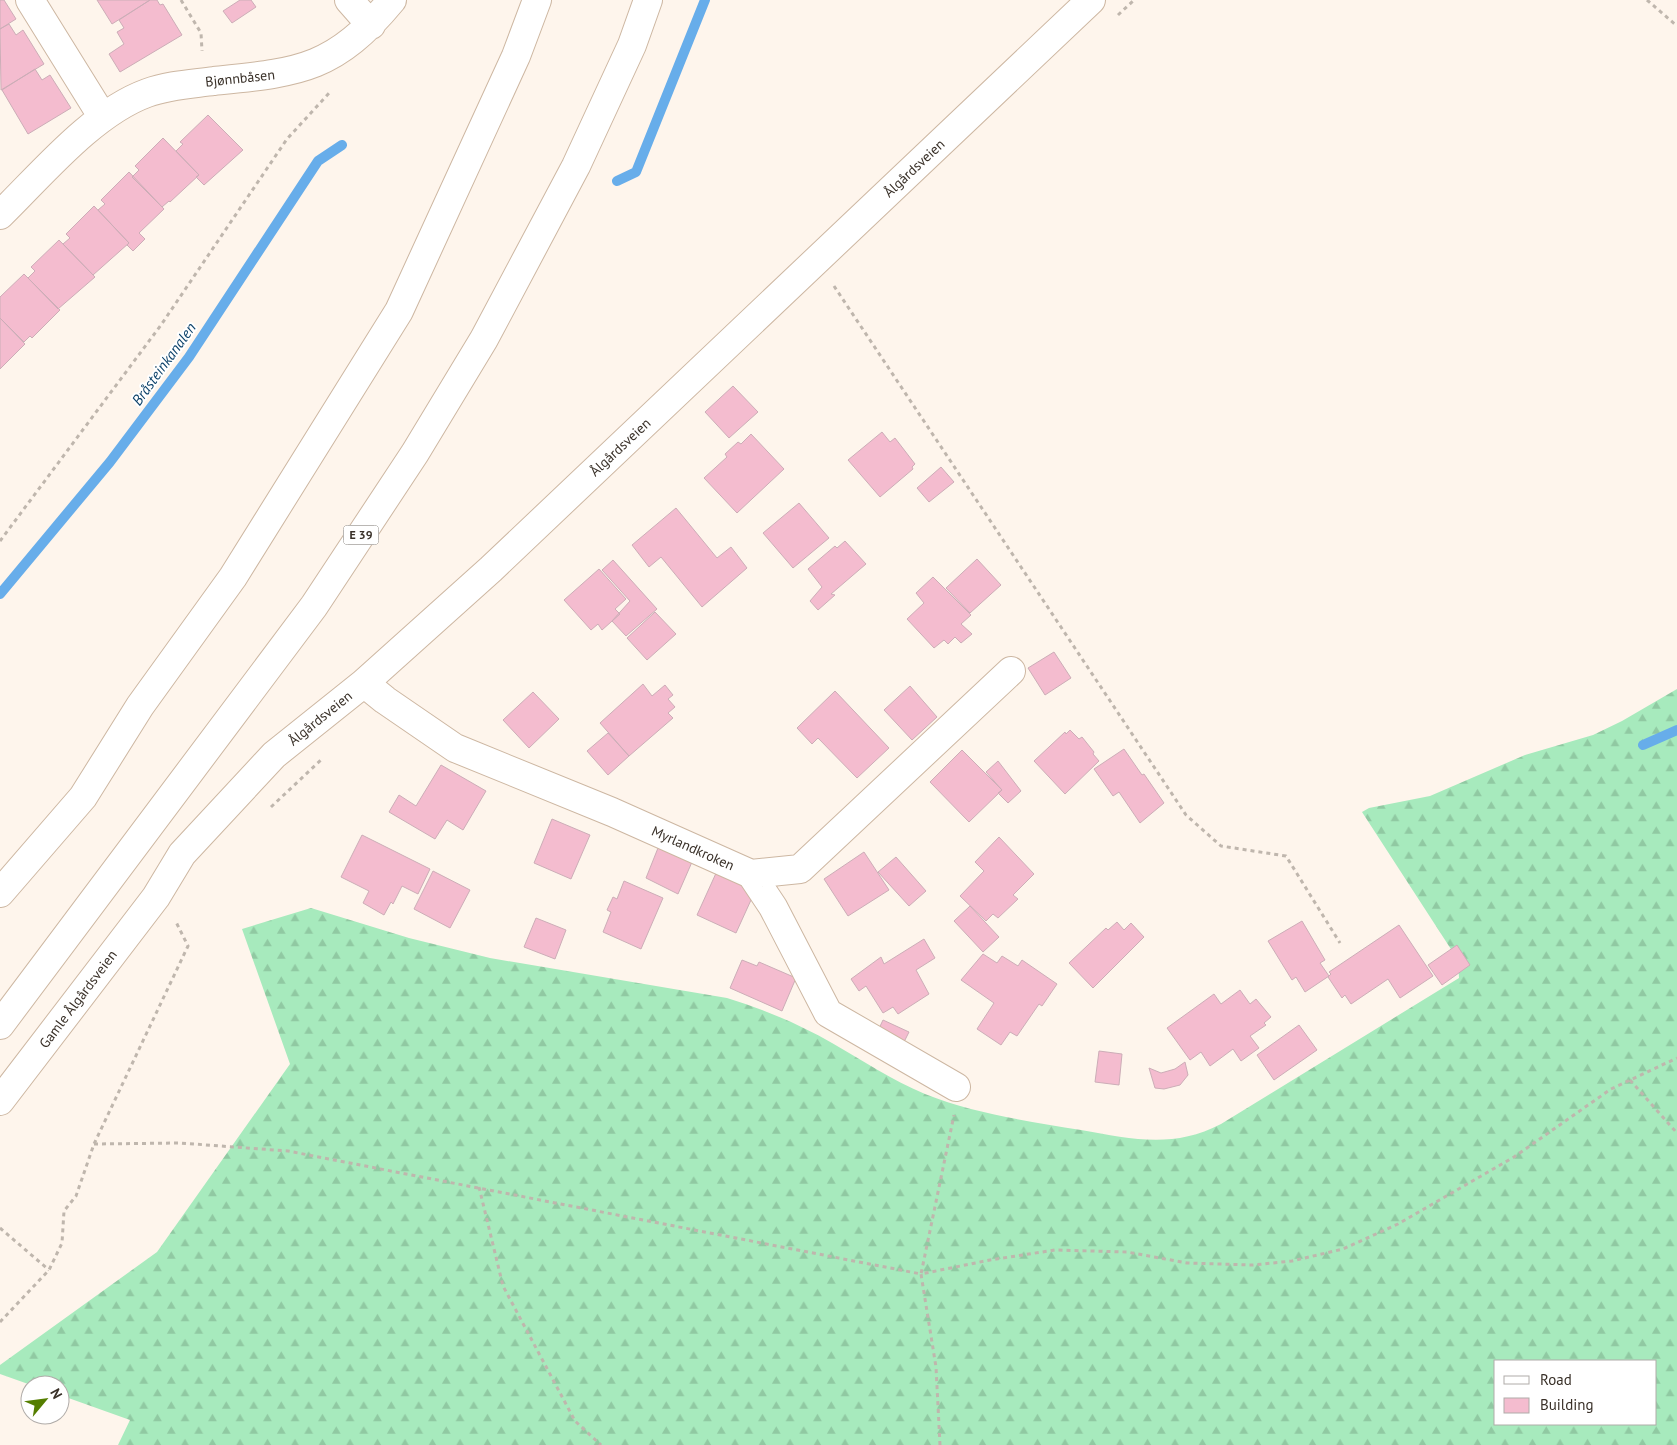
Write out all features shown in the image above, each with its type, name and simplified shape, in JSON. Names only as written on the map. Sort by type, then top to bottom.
[{"type":"main road","points":[[30,0],[102,116]]},
{"type":"main road","points":[[349,0],[371,25]]},
{"type":"main road","name":"Bjønnbåsen","points":[[0,215],[102,116],[147,93],[176,85],[284,74],[313,65],[340,52],[371,25],[392,0]]},
{"type":"main road","points":[[0,894],[83,797],[140,706],[233,577],[399,311],[512,65],[537,0]]},
{"type":"main road","name":"E 39","points":[[0,1025],[314,606],[415,453],[484,339],[576,166],[632,45],[648,0]]},
{"type":"main road","name":"Ålgårdsveien","points":[[156,897],[182,854],[274,755],[364,683],[491,569],[1091,0]]},
{"type":"main road","points":[[751,874],[800,869],[1011,671]]},
{"type":"main road","name":"Myrlandkroken","points":[[364,683],[384,700],[455,748],[612,812],[751,874],[774,907],[828,1013],[956,1087]]},
{"type":"main road","name":"Gamle Ålgårdsveien","points":[[0,1102],[156,897]]},
{"type":"path","points":[[181,0],[201,33],[203,82]]},
{"type":"path","points":[[1647,0],[1677,26]]},
{"type":"path","points":[[0,541],[161,325],[287,139],[337,87]]},
{"type":"path","points":[[814,263],[833,284],[1186,815],[1221,846],[1286,856],[1340,943]]},
{"type":"path","points":[[0,1322],[49,1270],[62,1243],[64,1212],[76,1196],[94,1144],[188,946],[175,920]]},
{"type":"path","points":[[94,1144],[180,1143],[288,1151],[921,1274],[990,1260],[1055,1250],[1127,1252],[1187,1263],[1253,1265],[1292,1261],[1343,1249],[1398,1224],[1514,1157],[1610,1089],[1677,1058]]},
{"type":"path","points":[[1630,1080],[1677,1134]]},
{"type":"path","points":[[940,1445],[936,1367],[921,1274],[954,1114]]},
{"type":"path","points":[[479,1188],[503,1286],[575,1421],[601,1445]]},
{"type":"path","points":[[0,1228],[49,1270]]},
{"type":"green space","points":[[1677,689],[1677,1445],[118,1445],[130,1420],[70,1399],[70,1375],[20,1375],[20,1381],[0,1374],[0,1365],[157,1252],[290,1064],[242,929],[311,908],[409,938],[490,958],[727,998],[794,1023],[913,1089],[963,1107],[1022,1120],[1135,1139],[1152,1140],[1186,1137],[1221,1124],[1459,978],[1458,960],[1362,812],[1369,808],[1430,796],[1525,755],[1593,735],[1622,721]]},
{"type":"building","points":[[0,0],[4,0],[16,19],[0,29]]},
{"type":"building","points":[[97,0],[150,0],[112,24]]},
{"type":"building","points":[[150,0],[157,0],[160,5],[163,4],[182,35],[120,72],[109,54],[124,44],[117,32],[124,28],[119,20]]},
{"type":"building","points":[[240,0],[251,0],[256,7],[232,23],[223,11]]},
{"type":"building","points":[[9,24],[16,35],[23,30],[44,64],[1,90],[0,29]]},
{"type":"building","points":[[35,69],[42,80],[50,75],[71,108],[28,134],[2,90]]},
{"type":"building","points":[[208,115],[243,150],[204,185],[196,177],[199,175],[176,151],[183,144],[180,142]]},
{"type":"building","points":[[163,138],[199,175],[162,207],[132,177],[139,170],[135,166]]},
{"type":"building","points":[[129,172],[164,209],[139,233],[145,239],[133,251],[127,245],[129,243],[98,210],[105,204],[101,200]]},
{"type":"building","points":[[94,206],[129,243],[93,275],[63,244],[70,238],[66,234]]},
{"type":"building","points":[[59,240],[95,277],[58,309],[28,278],[35,271],[31,267]]},
{"type":"building","points":[[24,274],[60,310],[32,338],[30,336],[24,342],[0,318],[0,297]]},
{"type":"building","points":[[0,318],[25,344],[0,369]]},
{"type":"building","points":[[733,386],[758,412],[729,438],[705,412]]},
{"type":"building","points":[[882,432],[890,442],[895,438],[915,464],[912,467],[913,469],[880,497],[848,460]]},
{"type":"building","points":[[751,434],[784,469],[737,513],[704,478],[727,457],[725,454],[738,442],[741,444]]},
{"type":"building","points":[[941,467],[954,482],[929,502],[917,488]]},
{"type":"building","points":[[799,503],[829,538],[793,568],[763,533]]},
{"type":"building","points":[[676,508],[717,558],[731,547],[747,568],[702,607],[661,557],[649,567],[632,545]]},
{"type":"building","points":[[845,541],[866,564],[831,594],[835,595],[818,610],[810,601],[822,587],[808,569],[835,546],[837,548]]},
{"type":"building","points":[[977,559],[1001,585],[970,613],[946,588]]},
{"type":"building","points":[[613,560],[657,609],[626,636],[612,621],[630,601],[602,570]]},
{"type":"building","points":[[599,569],[626,599],[615,609],[620,614],[602,630],[598,624],[591,630],[564,600]]},
{"type":"building","points":[[933,577],[971,615],[961,624],[972,634],[961,643],[955,637],[948,644],[944,640],[934,648],[907,619],[924,603],[916,593]]},
{"type":"building","points":[[655,612],[676,634],[647,660],[627,638]]},
{"type":"building","points":[[1054,652],[1071,678],[1045,695],[1028,668]]},
{"type":"building","points":[[643,684],[652,696],[665,685],[673,695],[668,699],[675,707],[668,713],[673,718],[629,756],[600,723]]},
{"type":"building","points":[[910,686],[937,717],[912,740],[884,710]]},
{"type":"building","points":[[835,691],[889,748],[857,778],[818,738],[812,744],[797,728]]},
{"type":"building","points":[[533,692],[559,719],[529,748],[503,720]]},
{"type":"building","points":[[1070,730],[1079,739],[1082,737],[1099,761],[1065,794],[1034,761],[1065,732],[1066,734]]},
{"type":"building","points":[[608,733],[629,756],[608,775],[587,751]]},
{"type":"building","points":[[1124,749],[1164,803],[1140,823],[1119,792],[1113,796],[1094,769]]},
{"type":"building","points":[[962,750],[1002,790],[969,822],[930,782]]},
{"type":"building","points":[[998,761],[1021,791],[1008,803],[998,793],[1002,790],[986,772]]},
{"type":"building","points":[[441,765],[486,791],[463,830],[447,820],[435,839],[389,812],[399,795],[416,806]]},
{"type":"building","points":[[552,819],[590,835],[571,879],[534,863]]},
{"type":"building","points":[[362,835],[430,869],[418,894],[402,886],[393,904],[391,902],[384,915],[363,903],[369,891],[341,877]]},
{"type":"building","points":[[999,837],[1034,874],[1013,895],[1018,899],[998,918],[993,914],[986,921],[960,896],[984,871],[975,862]]},
{"type":"building","points":[[658,848],[692,862],[678,894],[646,878]]},
{"type":"building","points":[[864,852],[889,890],[848,916],[824,879]]},
{"type":"building","points":[[896,857],[926,891],[909,906],[878,872]]},
{"type":"building","points":[[433,871],[470,890],[450,928],[414,909]]},
{"type":"building","points":[[717,871],[756,889],[736,933],[697,915]]},
{"type":"building","points":[[624,881],[663,898],[641,949],[603,932],[611,912],[607,910],[613,897],[617,899]]},
{"type":"building","points":[[970,906],[999,937],[983,952],[954,921]]},
{"type":"building","points":[[536,918],[566,930],[555,959],[524,947]]},
{"type":"building","points":[[1302,921],[1325,960],[1320,963],[1329,976],[1305,992],[1296,977],[1292,980],[1268,941]]},
{"type":"building","points":[[1117,922],[1124,930],[1131,923],[1144,937],[1093,988],[1069,963],[1106,928],[1108,930]]},
{"type":"building","points":[[1399,925],[1433,976],[1400,998],[1388,979],[1351,1004],[1345,995],[1342,998],[1328,977],[1331,974],[1329,972]]},
{"type":"building","points":[[924,939],[935,958],[916,970],[929,994],[898,1014],[893,1007],[883,1013],[866,986],[859,991],[851,979],[881,957],[884,964]]},
{"type":"building","points":[[1457,945],[1470,965],[1442,985],[1428,965]]},
{"type":"building","points":[[983,954],[997,963],[1002,956],[1018,966],[1022,960],[1057,984],[1042,1006],[1039,1004],[1017,1036],[1010,1032],[1001,1045],[977,1029],[994,1003],[961,980]]},
{"type":"building","points":[[742,960],[757,966],[759,962],[796,978],[782,1011],[730,988]]},
{"type":"building","points":[[1240,990],[1250,1004],[1256,999],[1271,1017],[1264,1023],[1266,1025],[1250,1036],[1259,1048],[1241,1061],[1233,1049],[1210,1066],[1201,1052],[1190,1060],[1167,1028],[1214,994],[1221,1004]]},
{"type":"building","points":[[883,1020],[909,1032],[900,1050],[874,1039]]},
{"type":"building","points":[[1299,1025],[1317,1050],[1274,1080],[1257,1055]]},
{"type":"building","points":[[1099,1051],[1122,1054],[1119,1085],[1095,1082]]},
{"type":"building","points":[[1185,1062],[1188,1075],[1180,1085],[1164,1089],[1155,1088],[1149,1068],[1161,1073],[1175,1069]]},
{"type":"waterway","points":[[617,181],[636,172],[705,0]]},
{"type":"waterway","name":"Bråsteinkanalen","points":[[0,594],[110,462],[189,357],[318,161],[342,145]]},
{"type":"waterway","points":[[1643,745],[1677,730]]}]
